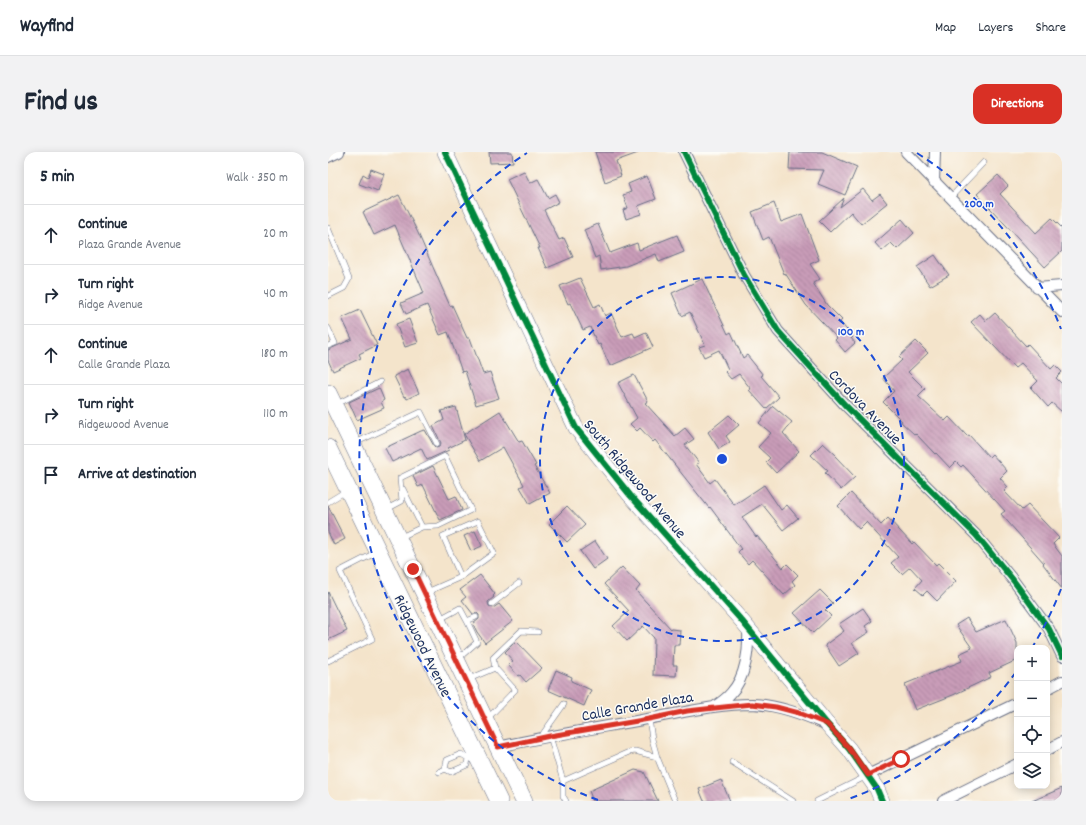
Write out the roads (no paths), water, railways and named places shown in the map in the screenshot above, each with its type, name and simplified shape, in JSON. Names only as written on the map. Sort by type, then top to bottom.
[{"type":"main road","name":"Ridgewood Avenue","points":[[331,399],[524,801]]},
{"type":"main road","name":"Ridgewood Avenue","points":[[328,448],[378,552],[472,756],[500,801]]},
{"type":"main road","points":[[378,552],[399,558],[413,569]]},
{"type":"street","points":[[328,157],[339,152]]},
{"type":"street","name":"South Ridgewood Avenue","points":[[445,152],[576,428],[630,495],[748,629],[827,724],[849,748],[868,775],[882,801]]},
{"type":"street","name":"Cordova Avenue","points":[[684,152],[744,275],[778,331],[846,405],[976,535],[1013,580],[1049,629],[1062,656]]},
{"type":"street","points":[[906,152],[1062,312]]},
{"type":"street","points":[[934,182],[935,152]]},
{"type":"street","points":[[1038,288],[1062,286]]},
{"type":"street","points":[[714,708],[732,693],[740,679],[746,660],[748,629]]},
{"type":"street","points":[[1050,687],[1062,681]]},
{"type":"street","name":"Calle Grande Plaza","points":[[498,747],[687,711],[752,704],[776,707],[799,713],[827,724]]},
{"type":"street","points":[[868,775],[1014,704]]},
{"type":"street","points":[[1050,748],[1062,742]]},
{"type":"street","points":[[942,801],[1014,765]]},
{"type":"lane","points":[[950,198],[984,162]]},
{"type":"lane","points":[[328,228],[349,279],[344,288],[328,296]]},
{"type":"lane","points":[[328,328],[335,343],[328,346]]},
{"type":"lane","points":[[331,399],[380,382]]},
{"type":"lane","points":[[352,444],[421,412],[436,444]]},
{"type":"lane","points":[[384,510],[402,501],[400,478],[445,456],[471,510],[438,526],[422,527],[398,538]]},
{"type":"lane","points":[[401,484],[422,527]]},
{"type":"lane","points":[[328,502],[348,490]]},
{"type":"lane","points":[[425,594],[461,577],[494,553],[478,521],[443,536],[461,577]]},
{"type":"lane","points":[[328,661],[372,639],[340,571],[378,552]]},
{"type":"lane","points":[[492,604],[519,583]]},
{"type":"lane","points":[[438,621],[460,608],[477,642],[456,660]]},
{"type":"lane","points":[[466,620],[476,617]]},
{"type":"lane","points":[[486,720],[515,690],[495,668],[493,658],[521,631],[538,632]]},
{"type":"lane","points":[[466,680],[495,668]]},
{"type":"lane","points":[[564,704],[545,737],[563,781],[563,796],[566,801]]},
{"type":"lane","points":[[649,719],[657,757],[675,801]]},
{"type":"lane","points":[[563,781],[629,752],[635,751],[657,757]]},
{"type":"lane","points":[[461,754],[472,756],[467,765],[451,772],[445,769],[447,760],[461,754]]},
{"type":"lane","points":[[732,762],[793,801]]},
{"type":"lane","points":[[439,772],[445,769]]},
{"type":"lane","points":[[817,801],[868,775]]}]
